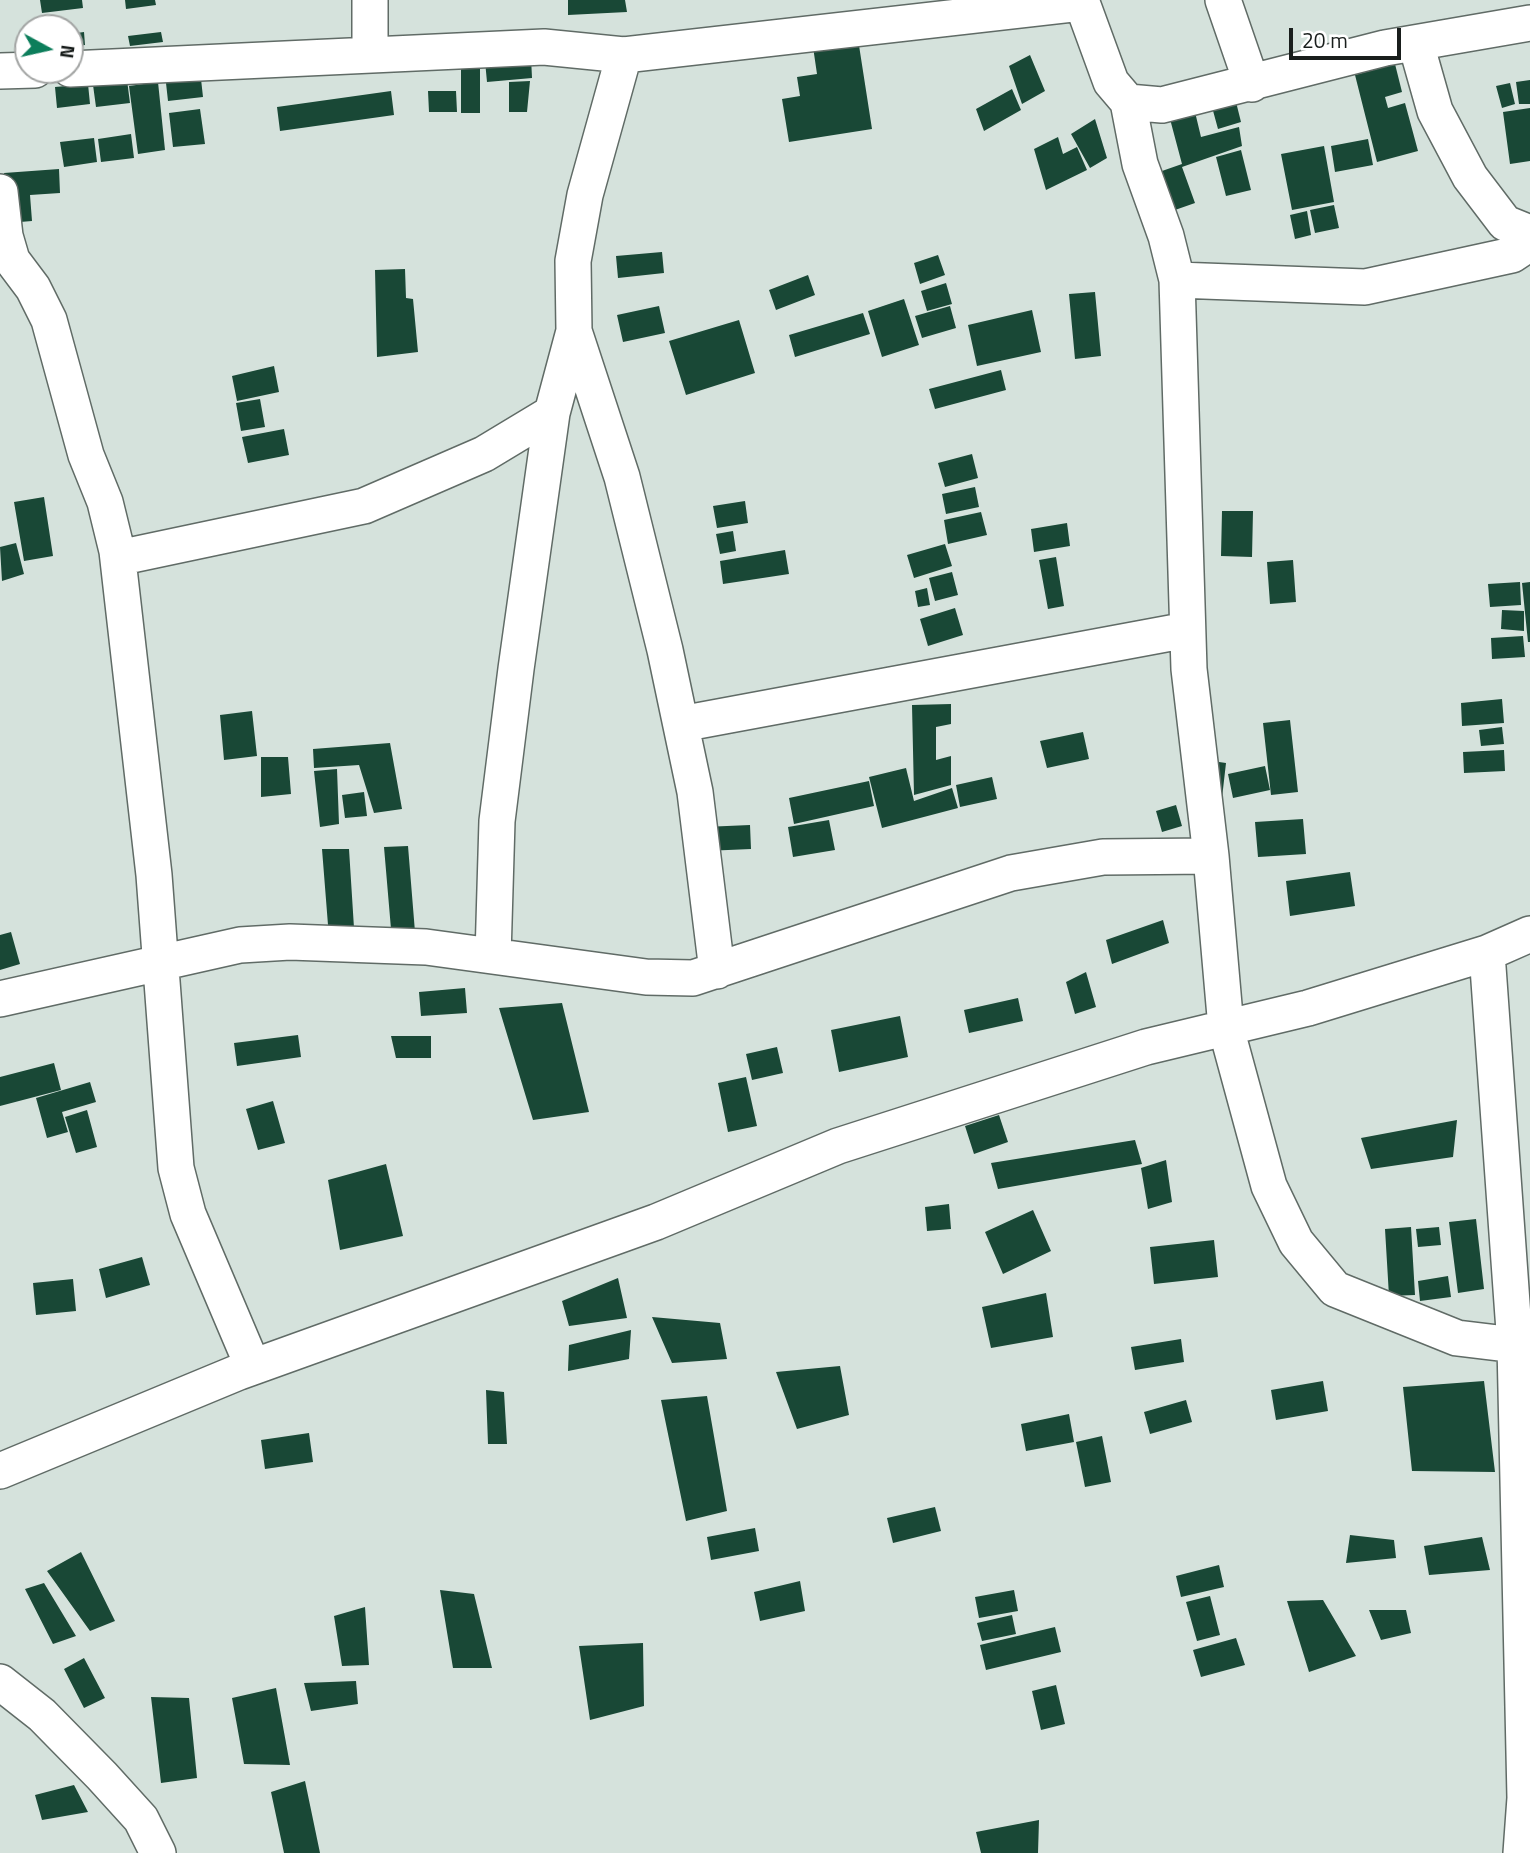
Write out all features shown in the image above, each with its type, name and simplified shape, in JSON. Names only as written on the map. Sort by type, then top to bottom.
[{"type":"street","points":[[370,0],[370,55]]},
{"type":"street","points":[[1223,0],[1252,84]]},
{"type":"street","points":[[84,68],[544,47],[624,55],[1013,6],[1081,2],[1111,82],[1128,102],[1140,164],[1166,236],[1177,280],[1187,630],[1226,1028],[1269,1186],[1296,1241],[1335,1289],[1457,1338],[1520,1333]]},
{"type":"street","points":[[1128,102],[1162,105],[1385,48],[1530,23]]},
{"type":"street","points":[[1416,44],[1435,111],[1471,177],[1505,223],[1530,233]]},
{"type":"street","points":[[493,956],[497,821],[552,413],[574,331],[573,261],[584,195],[624,55]]},
{"type":"street","points":[[0,192],[5,236],[12,260],[33,288],[49,320],[86,455],[105,502],[118,558],[143,754],[162,965],[176,1168],[188,1214],[253,1367]]},
{"type":"street","points":[[1177,280],[1365,287],[1512,254],[1530,243]]},
{"type":"street","points":[[574,331],[622,477],[681,724],[695,792],[717,971]]},
{"type":"street","points":[[118,558],[364,506],[484,454],[552,413]]},
{"type":"street","points":[[681,724],[1187,630]]},
{"type":"street","points":[[0,999],[162,965],[240,945],[290,942],[426,947],[646,977],[692,978],[1011,873],[1103,857],[1211,856]]},
{"type":"street","points":[[0,1471],[253,1367],[656,1222],[838,1146],[1146,1047],[1308,1008],[1487,953],[1530,934]]},
{"type":"street","points":[[1487,953],[1520,1333],[1525,1798],[1521,1853]]},
{"type":"street","points":[[0,1682],[42,1715],[102,1776],[141,1819],[158,1853]]},
{"type":"building","points":[[40,0],[82,0],[83,8],[42,13]]},
{"type":"building","points":[[125,0],[155,0],[156,5],[126,9]]},
{"type":"building","points":[[568,0],[625,0],[627,12],[568,15]]},
{"type":"building","points":[[161,32],[163,42],[130,46],[128,36]]},
{"type":"building","points":[[858,39],[872,129],[789,142],[782,99],[800,96],[797,77],[817,74],[812,40]]},
{"type":"building","points":[[1030,55],[1045,91],[1022,104],[1009,66]]},
{"type":"building","points":[[531,57],[532,78],[487,82],[485,61]]},
{"type":"building","points":[[461,64],[480,64],[480,113],[461,113]]},
{"type":"building","points":[[1395,64],[1402,92],[1385,97],[1388,108],[1405,103],[1418,151],[1377,162],[1355,75]]},
{"type":"building","points":[[201,79],[203,97],[168,101],[166,83]]},
{"type":"building","points":[[127,80],[130,103],[96,107],[93,85]]},
{"type":"building","points":[[1530,80],[1530,104],[1519,104],[1516,82]]},
{"type":"building","points":[[530,81],[527,112],[509,112],[509,82]]},
{"type":"building","points":[[158,82],[165,150],[138,154],[129,86]]},
{"type":"building","points":[[1510,83],[1515,104],[1502,108],[1496,86]]},
{"type":"building","points":[[88,84],[90,104],[57,108],[55,87]]},
{"type":"building","points":[[1012,89],[1021,110],[984,131],[976,109]]},
{"type":"building","points":[[391,91],[394,115],[280,131],[277,107]]},
{"type":"building","points":[[428,91],[456,91],[457,112],[429,112]]},
{"type":"building","points":[[1235,98],[1241,122],[1218,129],[1212,107]]},
{"type":"building","points":[[1530,108],[1530,161],[1510,164],[1503,112]]},
{"type":"building","points":[[200,109],[205,144],[173,147],[169,113]]},
{"type":"building","points":[[1195,112],[1201,137],[1239,127],[1242,146],[1182,167],[1195,203],[1175,210],[1162,171],[1182,164],[1170,119]]},
{"type":"building","points":[[1095,119],[1107,158],[1090,168],[1071,134]]},
{"type":"building","points":[[131,134],[134,158],[101,162],[98,139]]},
{"type":"building","points":[[1058,137],[1063,154],[1077,147],[1087,170],[1046,190],[1034,149]]},
{"type":"building","points":[[94,138],[97,162],[64,167],[60,142]]},
{"type":"building","points":[[1368,139],[1373,165],[1335,172],[1331,146]]},
{"type":"building","points":[[1324,146],[1334,202],[1292,210],[1281,154]]},
{"type":"building","points":[[1241,150],[1251,190],[1226,196],[1216,157]]},
{"type":"building","points":[[59,169],[60,193],[30,195],[32,221],[8,223],[4,173]]},
{"type":"building","points":[[1334,205],[1339,228],[1315,233],[1310,210]]},
{"type":"building","points":[[1307,211],[1311,235],[1295,239],[1290,215]]},
{"type":"building","points":[[662,252],[664,273],[618,278],[616,256]]},
{"type":"building","points":[[938,255],[945,275],[920,284],[914,263]]},
{"type":"building","points":[[405,269],[406,298],[413,299],[418,352],[377,357],[375,270]]},
{"type":"building","points":[[808,275],[815,295],[776,310],[769,290]]},
{"type":"building","points":[[946,283],[952,304],[927,311],[921,291]]},
{"type":"building","points":[[1095,292],[1101,356],[1075,359],[1069,294]]},
{"type":"building","points":[[904,299],[919,345],[882,357],[868,311]]},
{"type":"building","points":[[659,306],[665,333],[623,342],[617,315]]},
{"type":"building","points":[[950,306],[956,328],[922,338],[915,316]]},
{"type":"building","points":[[1032,310],[1041,352],[977,366],[968,325]]},
{"type":"building","points":[[863,313],[870,334],[795,357],[789,335]]},
{"type":"building","points":[[739,320],[755,373],[686,395],[669,341]]},
{"type":"building","points":[[274,366],[279,392],[237,401],[232,376]]},
{"type":"building","points":[[1001,370],[1006,390],[935,409],[929,389]]},
{"type":"building","points":[[260,399],[265,427],[241,431],[236,403]]},
{"type":"building","points":[[284,429],[289,455],[248,463],[242,437]]},
{"type":"building","points":[[972,454],[978,478],[945,487],[938,463]]},
{"type":"building","points":[[975,487],[979,507],[946,514],[942,494]]},
{"type":"building","points":[[44,497],[53,556],[24,561],[14,502]]},
{"type":"building","points":[[745,501],[748,523],[717,528],[713,506]]},
{"type":"building","points":[[1222,511],[1253,511],[1252,557],[1221,556]]},
{"type":"building","points":[[981,512],[987,535],[948,544],[944,520]]},
{"type":"building","points":[[1067,523],[1070,546],[1034,552],[1031,529]]},
{"type":"building","points":[[733,531],[736,551],[720,554],[716,534]]},
{"type":"building","points":[[16,543],[24,574],[2,581],[0,547]]},
{"type":"building","points":[[945,544],[952,566],[914,578],[907,555]]},
{"type":"building","points":[[785,550],[789,574],[723,584],[720,561]]},
{"type":"building","points":[[1056,557],[1064,606],[1048,609],[1039,560]]},
{"type":"building","points":[[1293,560],[1296,602],[1270,604],[1267,562]]},
{"type":"building","points":[[952,572],[958,595],[935,601],[929,578]]},
{"type":"building","points":[[1520,582],[1521,605],[1490,607],[1488,584]]},
{"type":"building","points":[[1530,582],[1530,642],[1528,642],[1522,583]]},
{"type":"building","points":[[927,588],[930,605],[918,607],[915,591]]},
{"type":"building","points":[[955,608],[963,635],[928,646],[920,619]]},
{"type":"building","points":[[1502,610],[1524,611],[1524,631],[1501,629]]},
{"type":"building","points":[[1523,636],[1525,657],[1492,659],[1491,638]]},
{"type":"building","points":[[1502,699],[1504,723],[1462,726],[1461,703]]},
{"type":"building","points":[[951,704],[951,724],[936,727],[936,760],[951,756],[951,785],[914,795],[912,705]]},
{"type":"building","points":[[252,711],[257,756],[224,760],[220,715]]},
{"type":"building","points":[[1290,720],[1298,792],[1271,795],[1263,723]]},
{"type":"building","points":[[1502,727],[1504,744],[1481,746],[1479,730]]},
{"type":"building","points":[[1083,732],[1089,759],[1047,768],[1040,741]]},
{"type":"building","points":[[390,743],[402,809],[374,813],[359,765],[314,768],[313,749]]},
{"type":"building","points":[[1504,750],[1505,771],[1464,773],[1463,752]]},
{"type":"building","points":[[261,757],[288,757],[291,794],[261,797]]},
{"type":"building","points":[[1212,761],[1226,763],[1222,798]]},
{"type":"building","points":[[1265,766],[1270,790],[1233,798],[1228,774]]},
{"type":"building","points":[[906,768],[914,801],[952,788],[958,808],[882,828],[869,777]]},
{"type":"building","points":[[337,769],[339,824],[320,827],[314,771]]},
{"type":"building","points":[[992,777],[997,799],[960,807],[956,785]]},
{"type":"building","points":[[869,781],[874,806],[794,824],[789,798]]},
{"type":"building","points":[[364,792],[367,816],[345,818],[342,795]]},
{"type":"building","points":[[1176,805],[1182,826],[1162,832],[1156,811]]},
{"type":"building","points":[[1303,819],[1306,854],[1258,857],[1255,822]]},
{"type":"building","points":[[829,820],[835,850],[793,857],[788,827]]},
{"type":"building","points":[[750,825],[751,849],[705,851],[704,827]]},
{"type":"building","points":[[408,846],[415,932],[391,929],[384,847]]},
{"type":"building","points":[[322,849],[349,849],[354,928],[328,925]]},
{"type":"building","points":[[1350,872],[1355,906],[1290,916],[1286,881]]},
{"type":"building","points":[[1163,920],[1169,943],[1112,964],[1106,940]]},
{"type":"building","points":[[11,932],[20,964],[0,970],[0,935]]},
{"type":"building","points":[[1086,972],[1096,1007],[1075,1014],[1066,982]]},
{"type":"building","points":[[465,988],[467,1013],[421,1016],[419,992]]},
{"type":"building","points":[[1018,998],[1023,1021],[969,1033],[964,1010]]},
{"type":"building","points":[[562,1003],[589,1112],[533,1120],[499,1008]]},
{"type":"building","points":[[900,1016],[908,1057],[839,1072],[831,1030]]},
{"type":"building","points":[[298,1035],[301,1057],[237,1066],[234,1043]]},
{"type":"building","points":[[391,1036],[431,1036],[431,1058],[396,1058]]},
{"type":"building","points":[[777,1047],[783,1073],[752,1080],[746,1054]]},
{"type":"building","points":[[54,1063],[61,1090],[0,1106],[0,1077]]},
{"type":"building","points":[[746,1077],[757,1126],[728,1132],[718,1083]]},
{"type":"building","points":[[90,1082],[96,1102],[62,1112],[68,1132],[47,1138],[36,1098]]},
{"type":"building","points":[[273,1101],[285,1143],[258,1150],[246,1109]]},
{"type":"building","points":[[87,1110],[97,1147],[76,1153],[65,1117]]},
{"type":"building","points":[[999,1115],[1008,1142],[974,1154],[965,1126]]},
{"type":"building","points":[[1457,1120],[1453,1157],[1371,1169],[1361,1138]]},
{"type":"building","points":[[1135,1140],[1142,1164],[998,1189],[991,1163]]},
{"type":"building","points":[[1166,1160],[1172,1202],[1148,1209],[1141,1168]]},
{"type":"building","points":[[386,1164],[403,1236],[340,1250],[328,1180]]},
{"type":"building","points":[[949,1204],[951,1229],[927,1231],[925,1207]]},
{"type":"building","points":[[1033,1210],[1051,1251],[1003,1274],[985,1232]]},
{"type":"building","points":[[1476,1219],[1484,1289],[1458,1293],[1449,1222]]},
{"type":"building","points":[[1411,1227],[1415,1295],[1389,1296],[1385,1229]]},
{"type":"building","points":[[1439,1227],[1441,1245],[1418,1247],[1416,1229]]},
{"type":"building","points":[[1214,1240],[1218,1277],[1154,1284],[1150,1247]]},
{"type":"building","points":[[142,1257],[150,1285],[106,1298],[99,1269]]},
{"type":"building","points":[[1448,1276],[1451,1297],[1420,1301],[1418,1281]]},
{"type":"building","points":[[618,1278],[627,1318],[569,1326],[562,1301]]},
{"type":"building","points":[[73,1279],[76,1311],[36,1315],[33,1283]]},
{"type":"building","points":[[1046,1293],[1053,1337],[991,1348],[982,1307]]},
{"type":"building","points":[[652,1317],[720,1323],[727,1359],[672,1363]]},
{"type":"building","points":[[631,1330],[629,1359],[568,1371],[569,1345]]},
{"type":"building","points":[[1181,1339],[1184,1362],[1135,1370],[1131,1347]]},
{"type":"building","points":[[840,1366],[849,1415],[797,1429],[776,1372]]},
{"type":"building","points":[[1323,1381],[1328,1411],[1276,1420],[1271,1390]]},
{"type":"building","points":[[1484,1381],[1495,1472],[1412,1471],[1403,1387]]},
{"type":"building","points":[[486,1390],[504,1392],[507,1444],[488,1444]]},
{"type":"building","points":[[707,1396],[727,1511],[686,1521],[661,1400]]},
{"type":"building","points":[[1186,1400],[1192,1422],[1150,1434],[1144,1412]]},
{"type":"building","points":[[1069,1414],[1074,1442],[1026,1451],[1021,1424]]},
{"type":"building","points":[[309,1433],[313,1462],[265,1469],[261,1440]]},
{"type":"building","points":[[1102,1436],[1111,1482],[1085,1487],[1076,1442]]},
{"type":"building","points":[[935,1507],[941,1531],[893,1543],[887,1518]]},
{"type":"building","points":[[755,1528],[759,1551],[711,1560],[707,1537]]},
{"type":"building","points":[[1350,1535],[1394,1540],[1396,1558],[1346,1563]]},
{"type":"building","points":[[1482,1537],[1490,1570],[1429,1575],[1424,1546]]},
{"type":"building","points":[[81,1552],[115,1621],[90,1631],[47,1571]]},
{"type":"building","points":[[1219,1565],[1224,1587],[1181,1597],[1176,1576]]},
{"type":"building","points":[[800,1581],[805,1611],[760,1621],[754,1592]]},
{"type":"building","points":[[44,1583],[76,1636],[53,1644],[25,1589]]},
{"type":"building","points":[[440,1590],[474,1594],[492,1668],[453,1668]]},
{"type":"building","points":[[1014,1590],[1018,1611],[979,1618],[975,1597]]},
{"type":"building","points":[[1210,1596],[1220,1635],[1197,1641],[1186,1602]]},
{"type":"building","points":[[1323,1600],[1356,1656],[1309,1672],[1287,1601]]},
{"type":"building","points":[[365,1607],[369,1665],[342,1666],[334,1616]]},
{"type":"building","points":[[1369,1610],[1406,1610],[1411,1633],[1381,1640]]},
{"type":"building","points":[[1012,1615],[1016,1634],[982,1641],[977,1623]]},
{"type":"building","points":[[1055,1627],[1061,1652],[986,1670],[980,1645]]},
{"type":"building","points":[[1236,1638],[1245,1665],[1201,1677],[1193,1650]]},
{"type":"building","points":[[643,1643],[644,1706],[590,1720],[579,1646]]},
{"type":"building","points":[[84,1658],[105,1698],[84,1708],[64,1669]]},
{"type":"building","points":[[356,1681],[358,1704],[311,1711],[304,1683]]},
{"type":"building","points":[[1056,1685],[1065,1724],[1041,1730],[1032,1691]]},
{"type":"building","points":[[276,1688],[290,1765],[244,1764],[232,1698]]},
{"type":"building","points":[[151,1697],[189,1698],[197,1778],[161,1783]]},
{"type":"building","points":[[305,1781],[320,1853],[284,1853],[271,1792]]},
{"type":"building","points":[[74,1785],[88,1812],[42,1820],[35,1795]]},
{"type":"building","points":[[1039,1820],[1038,1853],[981,1853],[976,1832]]}]
